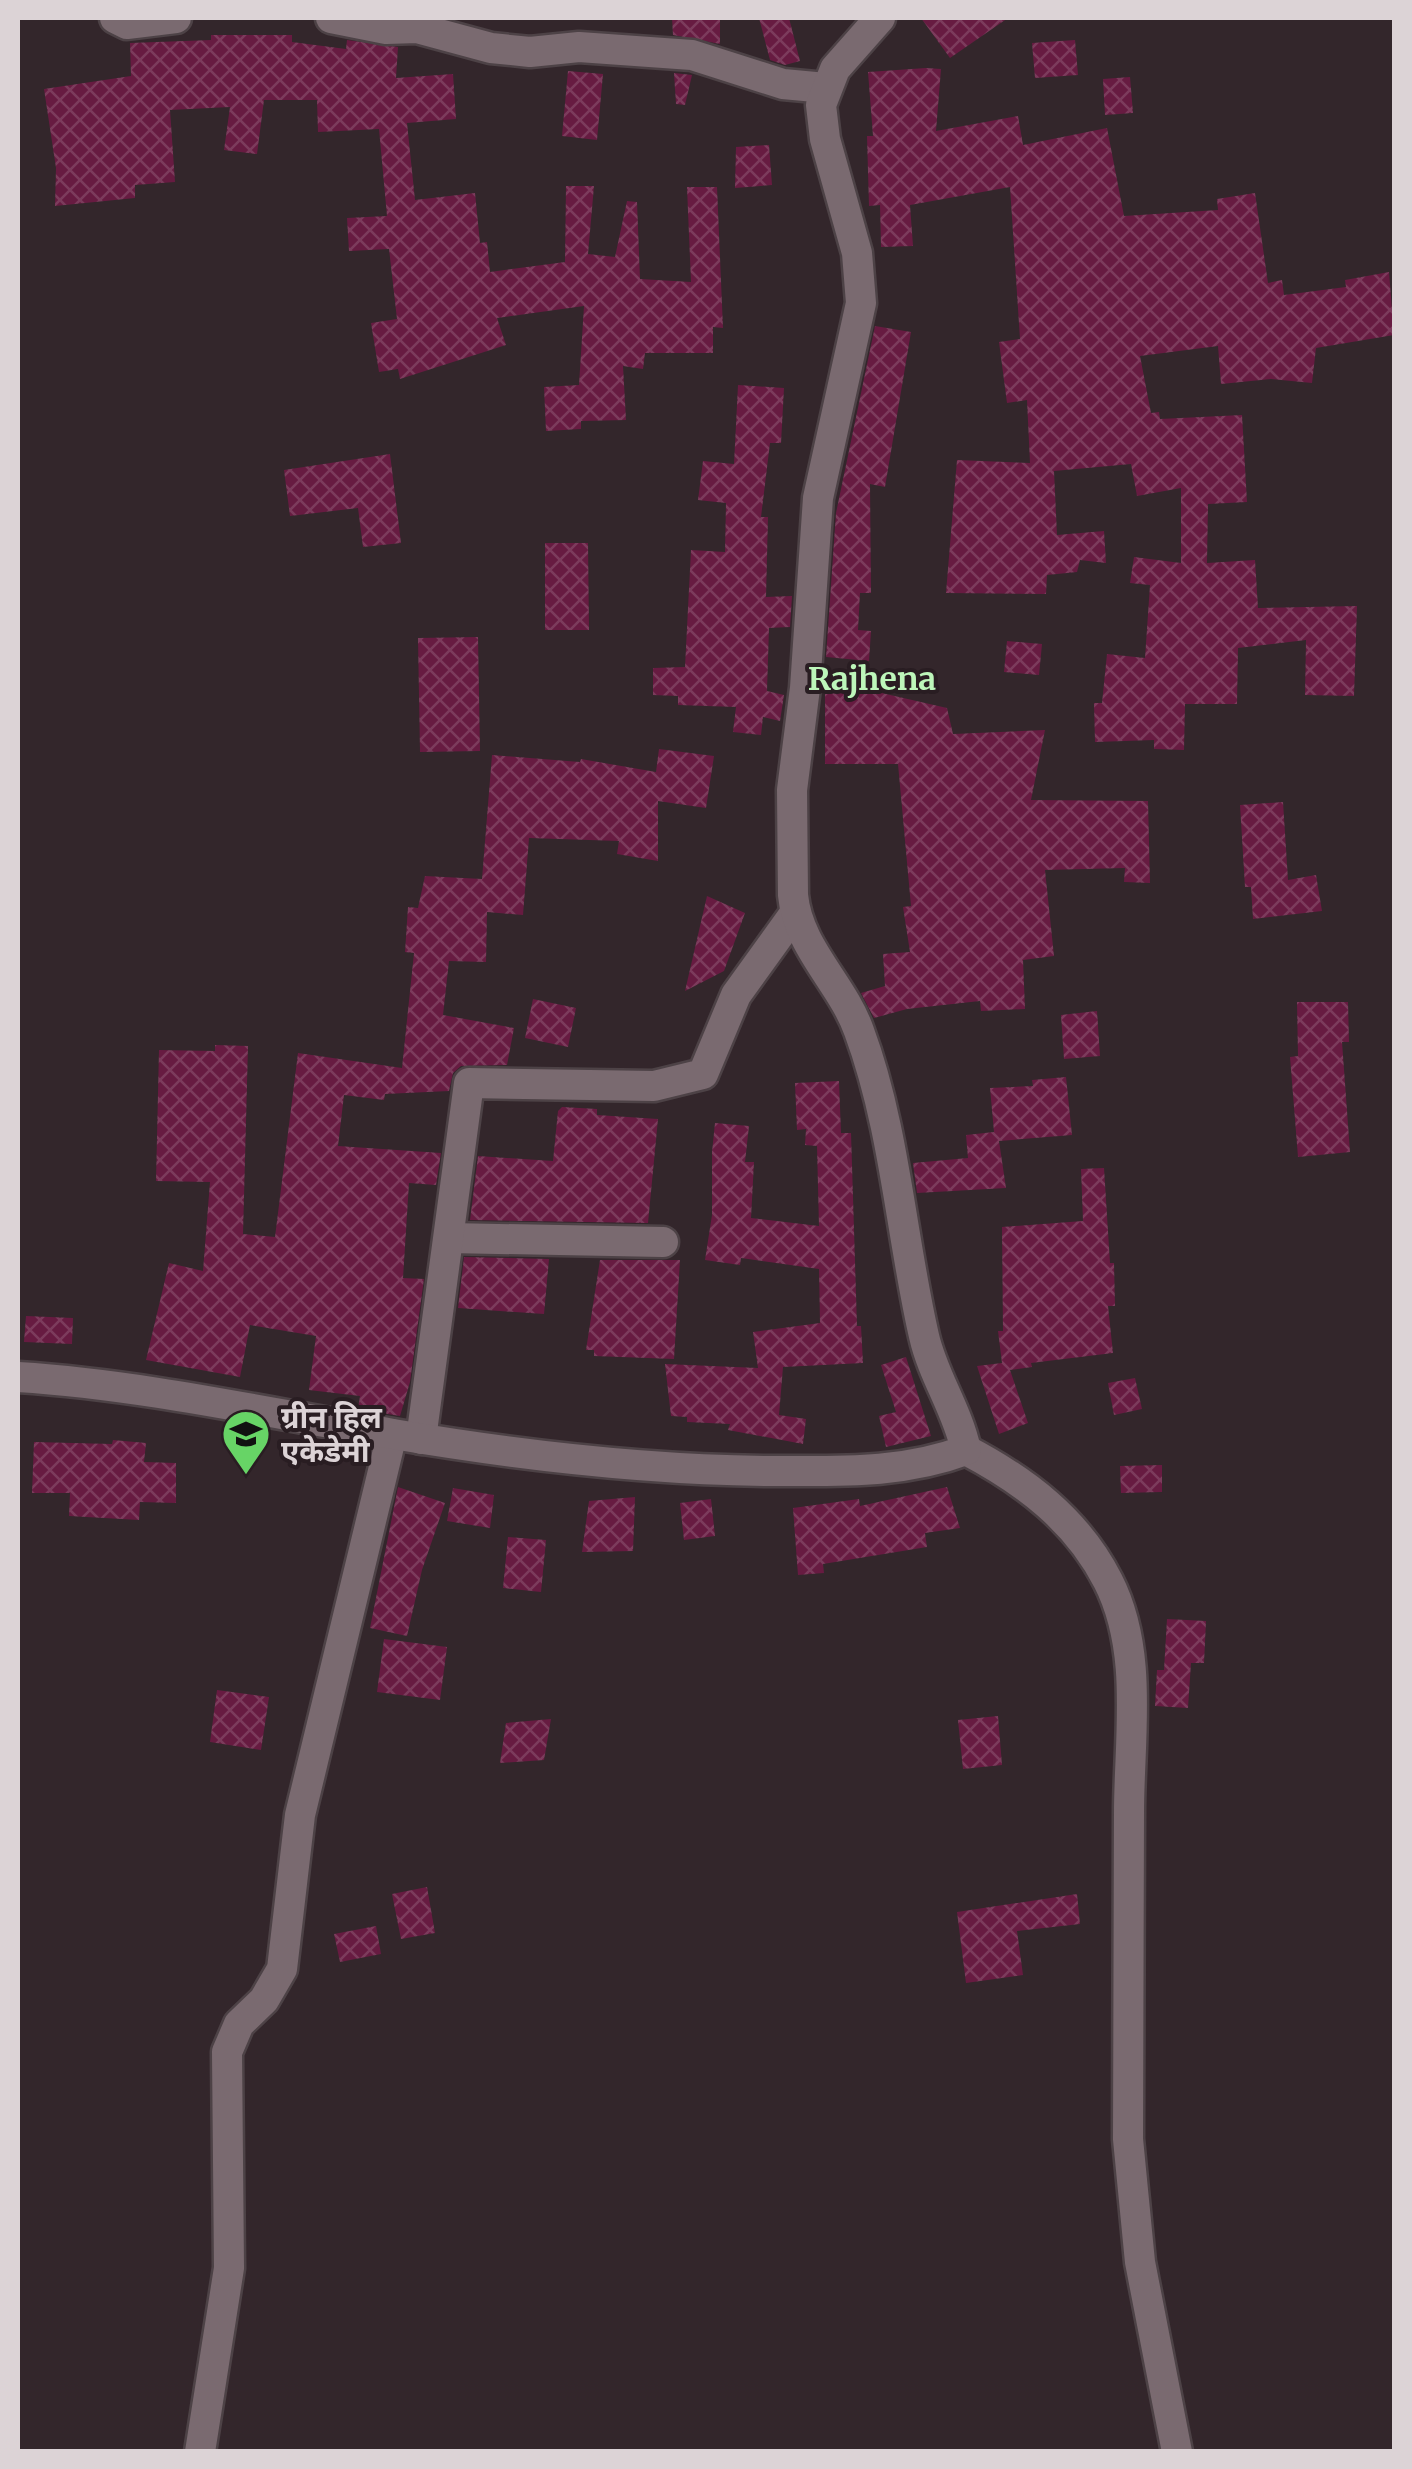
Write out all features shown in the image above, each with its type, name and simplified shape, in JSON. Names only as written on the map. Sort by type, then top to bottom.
[{"type":"street","points":[[115,18],[127,24],[176,18]]},
{"type":"street","points":[[330,18],[386,29],[417,28],[491,48],[530,52],[594,48],[692,55],[784,84],[826,88]]},
{"type":"street","points":[[880,18],[835,69],[821,106],[825,139],[857,253],[860,303],[818,498],[805,688],[792,790],[795,913],[860,1031],[885,1131],[925,1340],[960,1420],[966,1450],[1021,1482],[1078,1532],[1110,1584],[1122,1617],[1131,1695],[1128,2139],[1140,2262],[1177,2452]]},
{"type":"street","points":[[200,2452],[229,2268],[227,2052],[240,2024],[264,2000],[282,1969],[300,1815],[407,1436],[449,1238],[469,1083],[654,1086],[703,1074],[736,996],[795,913]]},
{"type":"street","points":[[449,1238],[663,1242]]},
{"type":"street","points":[[18,1377],[143,1391],[407,1436],[583,1460],[726,1470],[879,1471],[936,1461],[966,1450]]},
{"type":"building","points":[[672,18],[720,18],[720,44],[673,35]]},
{"type":"building","points":[[759,18],[789,18],[800,61],[785,65],[770,60]]},
{"type":"building","points":[[921,18],[1008,18],[950,58]]},
{"type":"building","points":[[211,35],[292,35],[292,42],[346,49],[347,40],[398,47],[396,78],[453,74],[456,119],[407,123],[415,200],[475,193],[480,243],[487,242],[490,272],[565,262],[566,186],[594,186],[588,254],[615,257],[627,201],[637,202],[640,279],[691,282],[687,187],[717,187],[723,328],[713,327],[713,353],[645,353],[643,369],[623,366],[626,420],[581,421],[581,429],[546,431],[544,387],[579,385],[584,306],[497,318],[506,345],[400,379],[398,369],[379,372],[371,323],[397,319],[389,249],[349,251],[347,218],[387,216],[379,129],[318,132],[317,100],[264,100],[257,154],[224,150],[230,107],[170,110],[175,182],[135,185],[135,198],[55,206],[56,168],[44,89],[131,76],[130,43],[211,40]]},
{"type":"building","points":[[1075,40],[1078,75],[1035,78],[1032,43]]},
{"type":"building","points":[[941,69],[936,131],[1018,116],[1023,145],[1107,128],[1124,216],[1218,210],[1217,199],[1255,193],[1268,283],[1282,280],[1284,295],[1346,287],[1345,280],[1389,272],[1394,335],[1316,348],[1312,383],[1271,379],[1221,384],[1218,346],[1140,356],[1151,413],[1159,412],[1160,419],[1242,415],[1247,502],[1208,504],[1207,563],[1255,560],[1258,608],[1357,606],[1354,696],[1305,695],[1306,640],[1238,648],[1237,704],[1185,704],[1184,750],[1154,749],[1154,740],[1095,742],[1094,703],[1102,703],[1107,654],[1145,658],[1150,585],[1130,583],[1134,557],[1181,563],[1181,488],[1137,496],[1131,464],[1054,471],[1057,535],[1104,531],[1106,563],[1080,560],[1077,572],[1047,575],[1046,594],[946,593],[957,460],[1030,463],[1027,400],[1007,403],[999,342],[1020,339],[1010,187],[910,205],[913,246],[881,247],[880,205],[869,206],[867,136],[873,136],[868,72]]},
{"type":"building","points":[[568,71],[603,74],[597,140],[562,136]]},
{"type":"building","points":[[674,73],[692,75],[685,105],[676,104]]},
{"type":"building","points":[[1130,77],[1133,113],[1105,115],[1103,79]]},
{"type":"building","points":[[769,145],[772,185],[735,188],[736,147]]},
{"type":"building","points":[[875,326],[911,332],[885,487],[870,484],[871,593],[860,593],[858,630],[871,631],[869,661],[826,657],[836,513]]},
{"type":"building","points":[[738,385],[784,388],[781,443],[770,443],[761,517],[768,517],[766,597],[792,596],[790,627],[769,628],[767,691],[784,695],[780,721],[763,717],[761,735],[733,732],[736,707],[678,705],[678,696],[653,695],[653,668],[685,667],[691,550],[725,552],[726,503],[698,500],[703,461],[734,464]]},
{"type":"building","points":[[390,454],[401,543],[363,547],[358,508],[290,516],[284,470]]},
{"type":"building","points":[[545,543],[588,543],[589,630],[545,630]]},
{"type":"building","points":[[478,637],[480,751],[420,752],[418,638]]},
{"type":"building","points":[[1007,641],[1042,644],[1039,675],[1004,672]]},
{"type":"building","points":[[825,680],[947,708],[953,734],[1045,730],[1031,800],[1148,801],[1150,883],[1124,882],[1125,868],[1045,870],[1054,956],[1023,960],[1025,1009],[981,1011],[980,1001],[907,1009],[874,1018],[861,993],[885,986],[883,954],[910,952],[903,907],[911,906],[898,764],[825,764]]},
{"type":"building","points":[[659,749],[714,756],[706,808],[658,801],[658,861],[617,854],[619,841],[529,838],[523,915],[487,912],[486,962],[449,961],[443,1015],[514,1028],[507,1065],[461,1066],[453,1073],[449,1091],[385,1094],[384,1100],[344,1095],[338,1146],[441,1153],[436,1185],[409,1183],[403,1278],[424,1279],[410,1382],[400,1416],[358,1409],[360,1396],[309,1390],[316,1336],[250,1325],[240,1377],[146,1360],[169,1263],[203,1271],[210,1182],[156,1181],[159,1050],[215,1051],[215,1045],[248,1046],[243,1234],[275,1237],[298,1053],[402,1068],[414,953],[405,952],[408,907],[418,908],[425,876],[482,879],[492,755],[580,762],[581,759],[656,772]]},
{"type":"building","points":[[1283,802],[1288,880],[1316,875],[1322,911],[1253,919],[1251,887],[1245,887],[1240,805]]},
{"type":"building","points":[[707,896],[745,913],[724,971],[685,991]]},
{"type":"building","points":[[533,999],[576,1008],[568,1047],[525,1038]]},
{"type":"building","points":[[1297,1002],[1348,1002],[1349,1042],[1342,1042],[1350,1152],[1298,1157],[1290,1057],[1298,1056]]},
{"type":"building","points":[[1097,1011],[1100,1056],[1064,1059],[1061,1015]]},
{"type":"building","points":[[1066,1077],[1072,1135],[999,1141],[1006,1188],[917,1193],[913,1163],[968,1158],[966,1135],[994,1132],[990,1088],[1033,1086],[1032,1080]]},
{"type":"building","points":[[839,1081],[841,1133],[851,1133],[857,1326],[861,1326],[863,1363],[783,1367],[779,1415],[806,1419],[803,1444],[728,1430],[730,1424],[687,1422],[687,1417],[671,1416],[665,1364],[758,1368],[753,1332],[820,1323],[819,1269],[741,1258],[740,1265],[705,1260],[712,1215],[715,1123],[749,1126],[745,1162],[754,1162],[751,1218],[819,1226],[817,1146],[805,1145],[806,1129],[797,1130],[795,1083]]},
{"type":"building","points":[[562,1107],[597,1109],[597,1115],[658,1119],[648,1223],[470,1220],[478,1156],[553,1161],[558,1111]]},
{"type":"building","points":[[1104,1168],[1110,1263],[1114,1263],[1115,1306],[1108,1306],[1113,1353],[1031,1363],[1032,1367],[1010,1370],[1028,1423],[999,1434],[977,1366],[1002,1363],[998,1331],[1003,1331],[1002,1227],[1083,1221],[1081,1169]]},
{"type":"building","points":[[464,1257],[549,1259],[544,1314],[458,1308]]},
{"type":"building","points":[[600,1260],[680,1260],[674,1359],[594,1356],[594,1350],[586,1350]]},
{"type":"building","points":[[26,1316],[73,1318],[72,1344],[24,1342]]},
{"type":"building","points":[[906,1357],[931,1436],[886,1447],[879,1416],[896,1412],[881,1365]]},
{"type":"building","points":[[1135,1378],[1142,1409],[1114,1415],[1108,1383]]},
{"type":"building","points":[[113,1440],[146,1443],[144,1462],[176,1463],[176,1503],[140,1502],[139,1520],[69,1516],[70,1493],[32,1493],[34,1442],[112,1444]]},
{"type":"building","points":[[1162,1465],[1162,1492],[1121,1493],[1120,1466]]},
{"type":"building","points":[[398,1487],[445,1503],[422,1570],[407,1636],[370,1628]]},
{"type":"building","points":[[947,1487],[960,1528],[925,1533],[927,1547],[823,1564],[824,1573],[798,1575],[793,1508],[859,1499],[860,1506]]},
{"type":"building","points":[[453,1488],[494,1495],[490,1528],[447,1521]]},
{"type":"building","points":[[635,1497],[633,1551],[582,1552],[589,1501]]},
{"type":"building","points":[[711,1499],[715,1536],[684,1540],[680,1503]]},
{"type":"building","points":[[508,1537],[546,1540],[541,1592],[503,1588]]},
{"type":"building","points":[[1167,1619],[1206,1621],[1204,1663],[1191,1663],[1188,1708],[1155,1706],[1157,1670],[1164,1670]]},
{"type":"building","points":[[384,1639],[447,1647],[440,1700],[377,1692]]},
{"type":"building","points":[[217,1690],[269,1697],[261,1750],[210,1742]]},
{"type":"building","points":[[998,1716],[1002,1765],[963,1769],[958,1720]]},
{"type":"building","points":[[551,1719],[544,1760],[500,1763],[506,1723]]},
{"type":"building","points":[[427,1887],[435,1933],[401,1939],[392,1894]]},
{"type":"building","points":[[1077,1894],[1080,1924],[1017,1931],[1023,1975],[966,1983],[957,1912]]},
{"type":"building","points":[[376,1926],[381,1954],[340,1962],[334,1934]]},
{"type":"place","name":"ग्रीन हिल एकेडेमी","points":[[246,1476]]},
{"type":"district","name":"Rajhena","points":[[872,679]]}]
